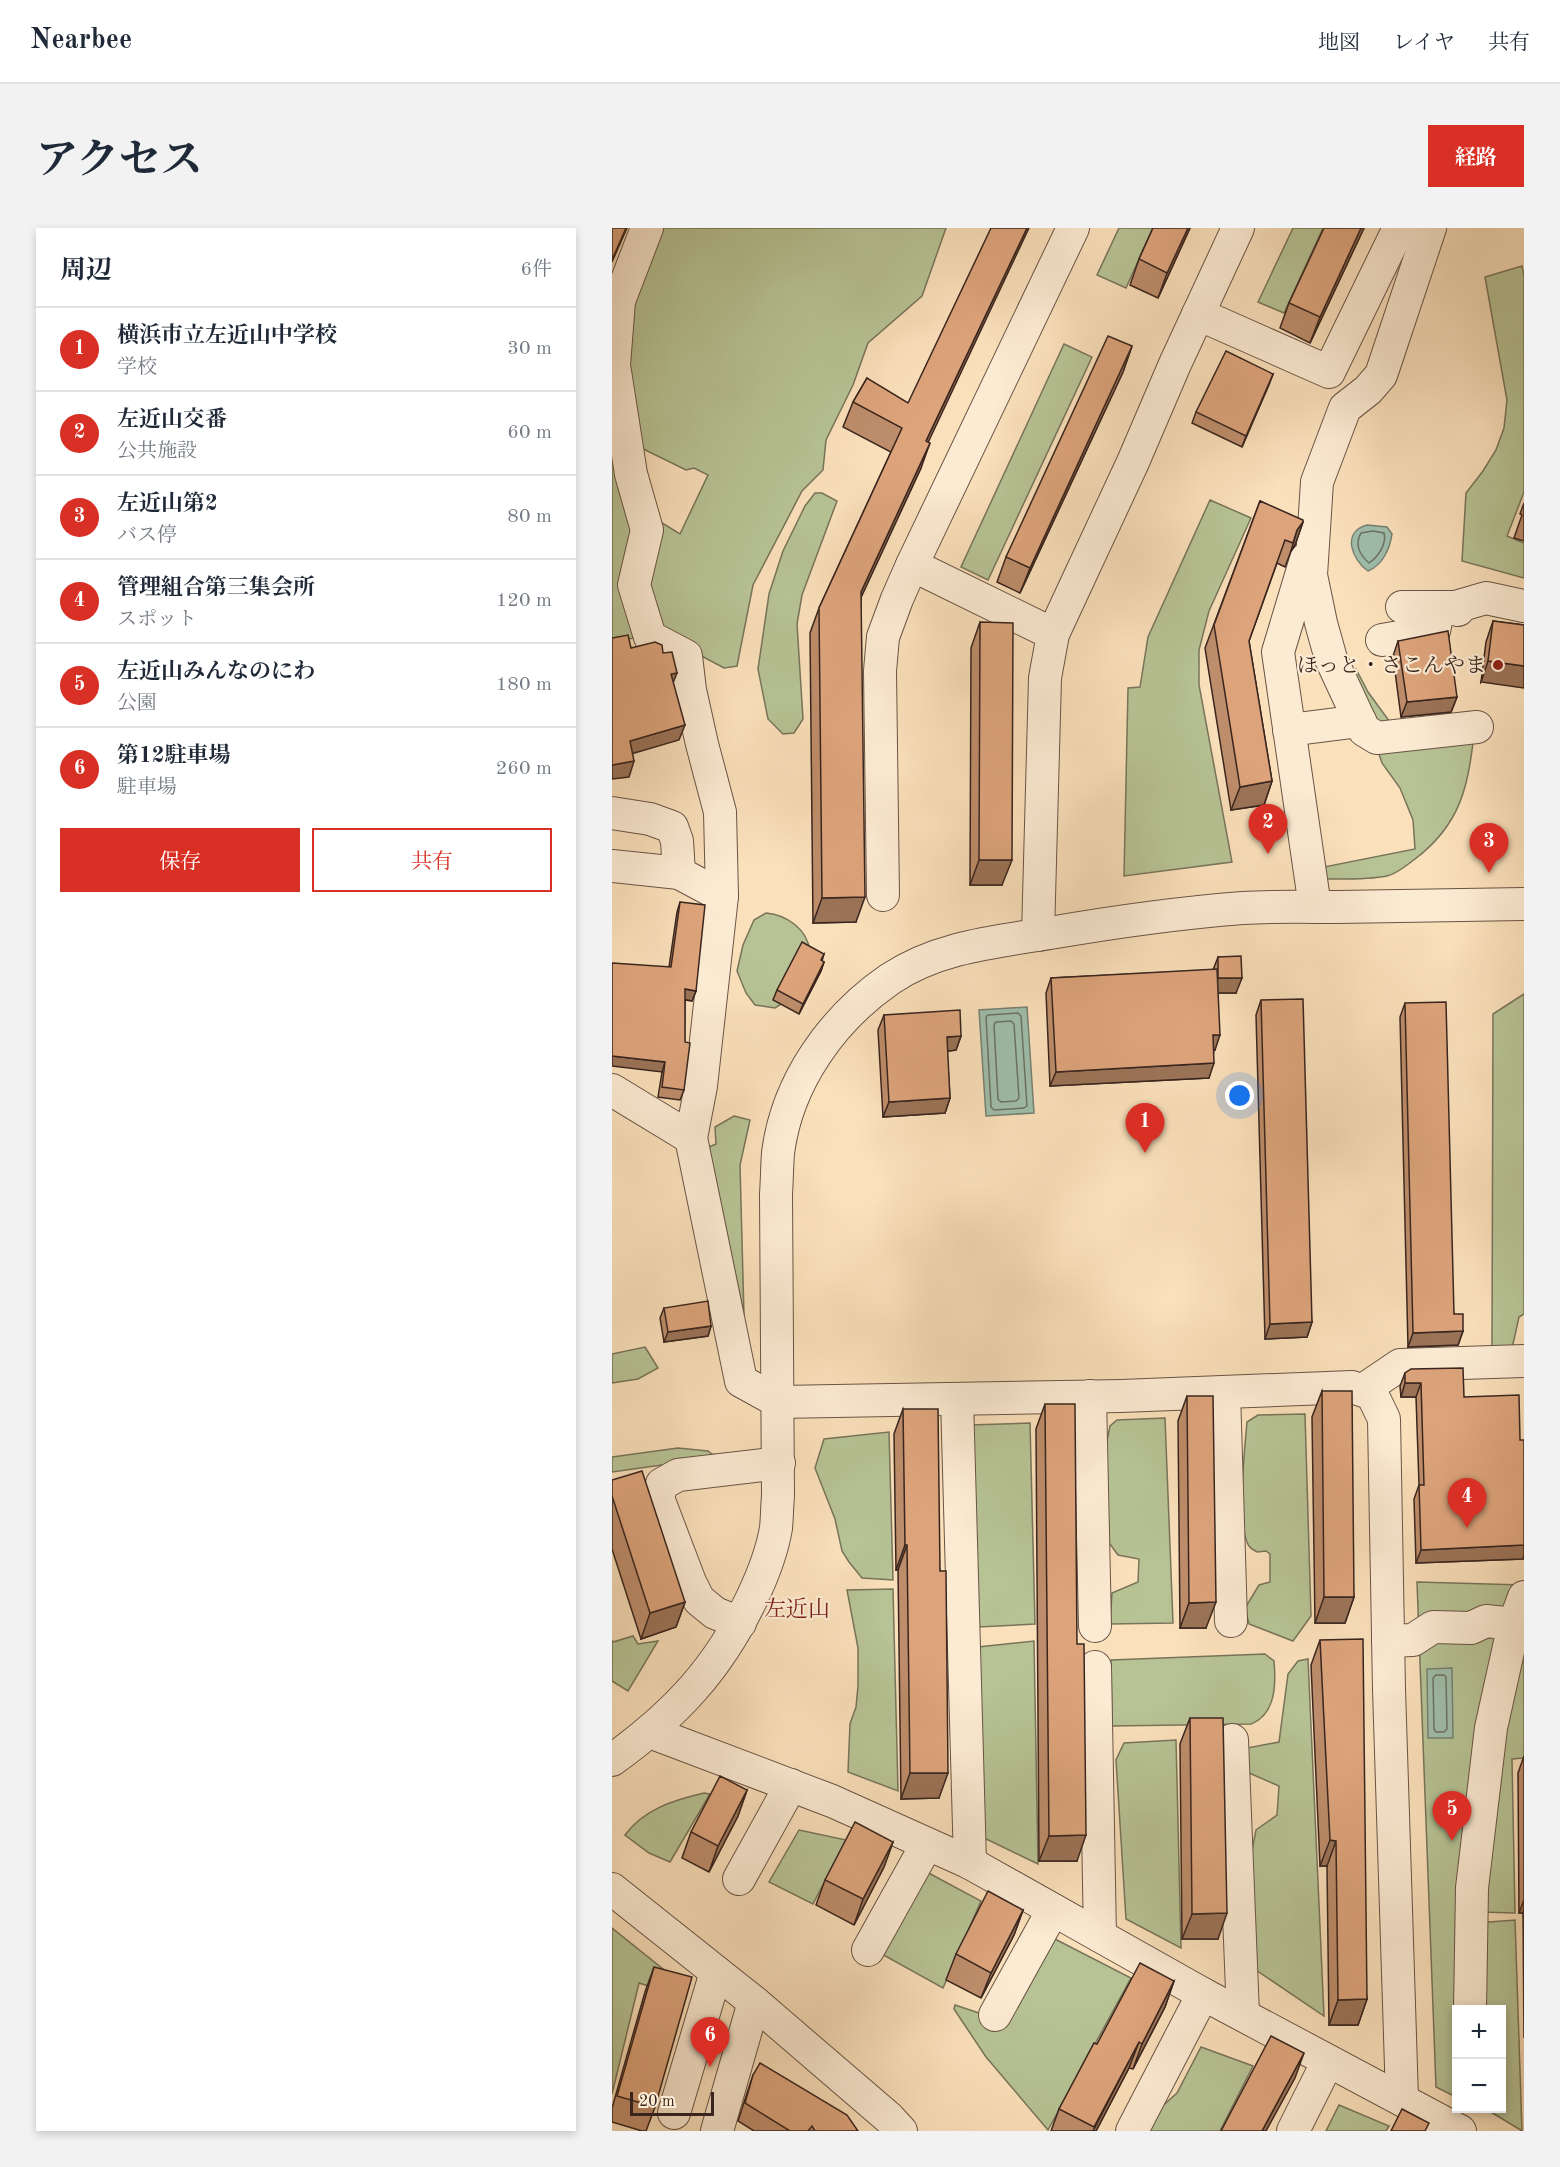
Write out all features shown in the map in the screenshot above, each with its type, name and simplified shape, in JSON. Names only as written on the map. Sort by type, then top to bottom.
[{"type":"street","points":[[648,228],[619,301],[613,353],[631,474],[647,530],[634,585],[650,637],[686,656],[690,690],[720,812],[722,896],[701,1086],[691,1138],[741,1381],[779,1402],[1090,1396],[1352,1387],[1372,1394],[1384,1419],[1388,1641],[1402,2099]]},
{"type":"street","points":[[883,895],[880,671],[883,637],[912,565],[1073,228]]},
{"type":"street","points":[[1038,935],[1045,678],[1053,634],[1134,462],[1238,228]]},
{"type":"street","points":[[1198,314],[1329,372],[1399,228]]},
{"type":"street","points":[[1430,228],[1381,375],[1368,390],[1345,408],[1317,482],[1311,575],[1331,659],[1364,730],[1377,738],[1477,727]]},
{"type":"street","points":[[1314,535],[1278,652],[1315,907]]},
{"type":"street","points":[[912,565],[1053,634]]},
{"type":"street","points":[[1382,640],[1434,631],[1438,612],[1459,613],[1486,598],[1524,606]]},
{"type":"street","points":[[1402,607],[1459,613]]},
{"type":"street","points":[[1289,730],[1360,722]]},
{"type":"street","points":[[612,813],[650,819],[672,827],[677,841],[679,873]]},
{"type":"street","points":[[612,866],[679,873],[722,896]]},
{"type":"street","points":[[614,1751],[650,1732],[684,1701],[716,1663],[740,1623],[761,1580],[776,1529],[779,1463],[776,1194],[778,1152],[788,1111],[805,1072],[830,1033],[858,1004],[891,979],[919,963],[956,949],[996,940],[1150,916],[1245,908],[1524,904]]},
{"type":"street","points":[[612,1090],[691,1138]]},
{"type":"street","points":[[1363,1390],[1400,1365],[1524,1361]]},
{"type":"street","points":[[1224,1392],[1231,1621]]},
{"type":"street","points":[[1090,1396],[1095,1626]]},
{"type":"street","points":[[957,1399],[970,1863]]},
{"type":"street","points":[[740,1623],[716,1613],[699,1599],[690,1582],[658,1498],[663,1484],[678,1475],[779,1463]]},
{"type":"street","points":[[1388,1641],[1413,1640],[1433,1627],[1471,1628],[1519,1610]]},
{"type":"street","points":[[1470,2005],[1473,1877],[1491,1728],[1519,1610]]},
{"type":"street","points":[[1095,1667],[1100,1936]]},
{"type":"street","points":[[650,1732],[832,1801],[970,1863],[1203,1994],[1461,2131],[1467,2113]]},
{"type":"street","points":[[1232,1740],[1243,2015]]},
{"type":"street","points":[[739,1879],[791,1785]]},
{"type":"street","points":[[868,1950],[927,1844]]},
{"type":"street","points":[[612,1889],[754,2002],[889,2118],[901,2131]]},
{"type":"street","points":[[995,2015],[1053,1910]]},
{"type":"street","points":[[674,2113],[716,1972]]},
{"type":"street","points":[[1132,2131],[1203,1994]]},
{"type":"street","points":[[717,2131],[754,2002]]},
{"type":"street","points":[[1293,2131],[1328,2061]]},
{"type":"shaded area","points":[[658,228],[946,228],[922,296],[868,343],[853,385],[826,440],[823,470],[802,491],[753,585],[737,666],[724,668],[658,633],[643,587],[654,518],[680,534],[708,475],[694,468],[686,470],[633,444],[626,298]]},
{"type":"shaded area","points":[[1119,228],[1153,228],[1126,288],[1097,275]]},
{"type":"shaded area","points":[[1293,228],[1323,228],[1284,313],[1258,302]]},
{"type":"shaded area","points":[[1522,266],[1524,276],[1524,492],[1507,536],[1524,543],[1524,578],[1462,561],[1466,493],[1496,450],[1504,428],[1507,400],[1485,277]]},
{"type":"shaded area","points":[[1064,344],[1092,357],[988,580],[961,567]]},
{"type":"shaded area","points":[[612,418],[633,529],[640,637],[612,642]]},
{"type":"shaded area","points":[[815,493],[822,493],[837,501],[802,595],[797,624],[803,719],[794,733],[783,734],[768,719],[758,669],[769,594],[783,551],[805,506]]},
{"type":"shaded area","points":[[1210,500],[1251,518],[1209,611],[1199,650],[1199,685],[1232,862],[1124,876],[1128,688],[1140,687],[1148,637]]},
{"type":"shaded area","points":[[1342,668],[1356,669],[1368,692],[1395,729],[1474,733],[1465,787],[1452,818],[1430,846],[1402,869],[1387,876],[1363,879],[1322,879],[1319,868],[1415,849],[1413,820],[1400,788],[1382,763],[1368,722]]},
{"type":"shaded area","points":[[766,913],[774,914],[795,924],[805,936],[810,951],[791,998],[775,1008],[755,1005],[746,993],[737,971],[743,945],[754,920]]},
{"type":"shaded area","points":[[1524,994],[1524,1314],[1519,1317],[1511,1353],[1492,1350],[1493,1014]]},
{"type":"shaded area","points":[[734,1116],[750,1120],[740,1165],[744,1315],[709,1147],[716,1144],[715,1127]]},
{"type":"shaded area","points":[[645,1347],[658,1368],[638,1379],[612,1383],[612,1354]]},
{"type":"shaded area","points":[[1305,1414],[1311,1616],[1293,1641],[1249,1624],[1245,1608],[1259,1585],[1270,1582],[1270,1554],[1266,1551],[1257,1552],[1252,1549],[1245,1536],[1242,1505],[1243,1467],[1247,1422],[1258,1415]]},
{"type":"shaded area","points":[[1165,1418],[1173,1623],[1110,1624],[1112,1593],[1138,1582],[1139,1559],[1118,1555],[1107,1540],[1103,1460],[1110,1426],[1117,1420]]},
{"type":"shaded area","points":[[1030,1423],[1035,1624],[978,1627],[969,1425]]},
{"type":"shaded area","points":[[889,1432],[893,1580],[862,1578],[842,1551],[835,1519],[815,1468],[824,1439]]},
{"type":"shaded area","points":[[678,1448],[708,1451],[712,1454],[726,1456],[612,1472],[612,1457]]},
{"type":"shaded area","points":[[1417,1582],[1524,1585],[1524,1758],[1512,1759],[1515,1913],[1481,1912],[1457,2005],[1452,2005],[1452,2095],[1436,2087]]},
{"type":"shaded area","points":[[893,1589],[898,1791],[848,1772],[850,1724],[856,1707],[858,1686],[858,1648],[847,1590]]},
{"type":"shaded area","points":[[633,1636],[638,1644],[658,1641],[628,1691],[612,1681],[612,1640],[613,1642]]},
{"type":"shaded area","points":[[1034,1641],[1038,1864],[982,1837],[978,1647]]},
{"type":"shaded area","points":[[1265,1654],[1274,1661],[1273,1697],[1265,1713],[1251,1724],[1112,1726],[1111,1660]]},
{"type":"shaded area","points":[[1308,1659],[1324,2016],[1256,1970],[1250,1861],[1256,1830],[1277,1815],[1279,1786],[1249,1773],[1247,1748],[1279,1742],[1288,1674],[1298,1661]]},
{"type":"shaded area","points":[[1176,1740],[1181,1948],[1126,1919],[1116,1760],[1124,1743]]},
{"type":"shaded area","points":[[704,1793],[710,1794],[670,1862],[649,1853],[625,1835],[650,1812]]},
{"type":"shaded area","points":[[799,1830],[846,1840],[813,1904],[769,1882]]},
{"type":"shaded area","points":[[923,1870],[981,1901],[943,1988],[878,1952]]},
{"type":"shaded area","points":[[1515,1920],[1522,2131],[1493,2113],[1506,2113],[1506,2005],[1479,2005],[1476,1923]]},
{"type":"shaded area","points":[[612,1928],[678,1981],[674,1994],[639,1983],[612,2094]]},
{"type":"shaded area","points":[[1051,1937],[1131,1978],[1048,2130],[986,2057],[954,2009],[955,2005],[1000,2020]]},
{"type":"shaded area","points":[[1201,2047],[1253,2066],[1220,2131],[1149,2131],[1158,2110],[1177,2093]]},
{"type":"shaded area","points":[[1339,2105],[1389,2126],[1386,2131],[1326,2131]]},
{"type":"water","points":[[1367,525],[1387,527],[1392,534],[1385,556],[1378,565],[1368,571],[1357,560],[1352,546],[1354,534]]},
{"type":"water","points":[[1027,1007],[1034,1113],[986,1116],[979,1010]]},
{"type":"water","points":[[1452,1668],[1453,1738],[1428,1738],[1427,1669]]},
{"type":"building","points":[[612,228],[626,228],[612,260]]},
{"type":"building","points":[[991,228],[1027,228],[926,441],[930,443],[861,592],[865,897],[822,898],[819,608],[902,428],[853,402],[867,378],[908,403]]},
{"type":"building","points":[[1153,228],[1188,228],[1167,273],[1139,259]]},
{"type":"building","points":[[1324,228],[1361,228],[1320,317],[1289,303]]},
{"type":"building","points":[[1108,336],[1132,346],[1030,568],[1006,557]]},
{"type":"building","points":[[1226,351],[1273,374],[1246,436],[1196,412]]},
{"type":"building","points":[[1260,501],[1303,522],[1297,530],[1293,543],[1285,540],[1249,641],[1272,781],[1240,787],[1214,625]]},
{"type":"building","points":[[1493,621],[1524,625],[1524,666],[1488,661]]},
{"type":"building","points":[[980,622],[1013,623],[1012,860],[979,860]]},
{"type":"building","points":[[1448,631],[1457,697],[1407,702],[1398,641]]},
{"type":"building","points":[[628,635],[631,648],[655,642],[662,645],[663,653],[672,652],[677,673],[671,674],[685,725],[630,741],[634,761],[612,765],[612,638]]},
{"type":"building","points":[[680,902],[705,905],[696,991],[685,989],[685,1042],[690,1043],[684,1090],[662,1087],[665,1062],[612,1056],[612,963],[671,967]]},
{"type":"building","points":[[802,942],[824,954],[821,960],[824,962],[803,1004],[777,990]]},
{"type":"building","points":[[1241,956],[1242,978],[1218,978],[1218,957]]},
{"type":"building","points":[[1217,969],[1220,1035],[1213,1035],[1214,1063],[1056,1072],[1051,978]]},
{"type":"building","points":[[1303,999],[1312,1322],[1270,1324],[1261,1000]]},
{"type":"building","points":[[1446,1002],[1454,1314],[1463,1314],[1463,1331],[1413,1333],[1405,1003]]},
{"type":"building","points":[[960,1010],[961,1036],[947,1037],[950,1098],[889,1102],[884,1015]]},
{"type":"building","points":[[708,1301],[711,1326],[668,1332],[664,1308]]},
{"type":"building","points":[[1463,1368],[1464,1397],[1519,1395],[1520,1440],[1524,1440],[1524,1545],[1421,1550],[1419,1485],[1424,1485],[1421,1383],[1405,1383],[1405,1373],[1411,1369]]},
{"type":"building","points":[[1322,1391],[1352,1391],[1354,1597],[1324,1597]]},
{"type":"building","points":[[1187,1396],[1213,1396],[1216,1602],[1189,1603]]},
{"type":"building","points":[[1045,1404],[1075,1404],[1077,1644],[1084,1644],[1086,1835],[1049,1836]]},
{"type":"building","points":[[903,1409],[938,1409],[940,1571],[946,1571],[948,1773],[910,1773]]},
{"type":"building","points":[[642,1471],[685,1602],[650,1613],[612,1496],[612,1480]]},
{"type":"building","points":[[1363,1639],[1367,1999],[1338,2000],[1336,1841],[1330,1840],[1320,1640]]},
{"type":"building","points":[[1190,1718],[1223,1718],[1227,1913],[1192,1914]]},
{"type":"building","points":[[720,1776],[747,1790],[718,1846],[691,1832]]},
{"type":"building","points":[[855,1822],[893,1842],[863,1899],[825,1880]]},
{"type":"building","points":[[988,1891],[1023,1910],[991,1973],[956,1954]]},
{"type":"building","points":[[1140,1963],[1174,1981],[1142,2044],[1139,2042],[1094,2127],[1059,2109]]},
{"type":"building","points":[[654,1967],[692,1977],[655,2107],[617,2096]]},
{"type":"building","points":[[1271,2036],[1304,2053],[1262,2131],[1221,2131]]},
{"type":"building","points":[[760,2063],[847,2115],[858,2131],[815,2131],[812,2126],[808,2131],[790,2131],[745,2103],[753,2075]]},
{"type":"building","points":[[1402,2109],[1429,2123],[1425,2131],[1391,2131]]},
{"type":"place","name":"ほっと・さこんやま","points":[[1498,665]]},
{"type":"place","name":"左近山交番","points":[[1268,854]]},
{"type":"place","name":"左近山第2","points":[[1489,873]]},
{"type":"place","name":"横浜市立左近山中学校","points":[[1145,1153]]},
{"type":"place","name":"管理組合第三集会所","points":[[1467,1528]]},
{"type":"place","name":"左近山みんなのにわ","points":[[1452,1841]]},
{"type":"place","name":"第12駐車場","points":[[710,2067]]},
{"type":"district","name":"左近山","points":[[797,1608]]}]
